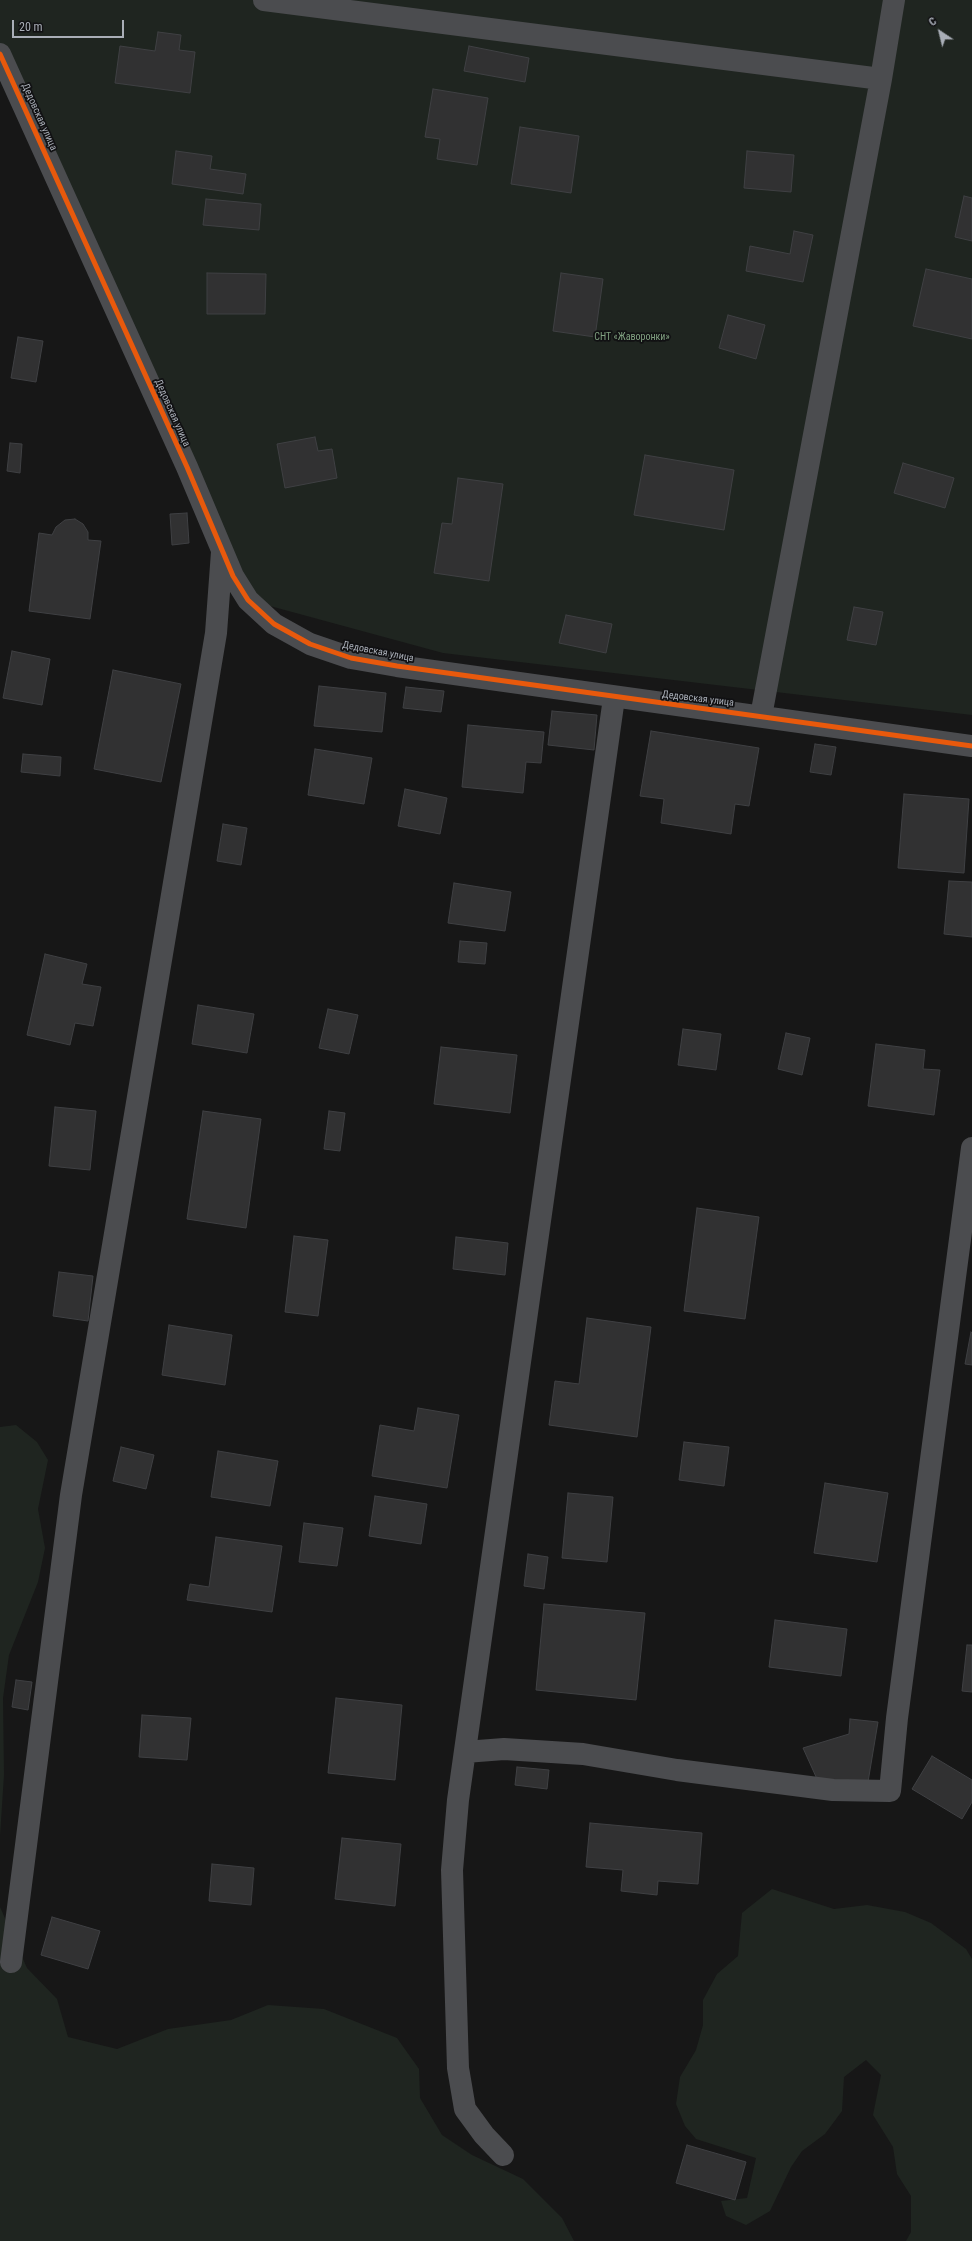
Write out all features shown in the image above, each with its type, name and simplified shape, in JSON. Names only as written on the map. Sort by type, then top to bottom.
[{"type":"street","points":[[264,0],[881,79]]},
{"type":"street","points":[[761,716],[881,79],[894,0]]},
{"type":"street","name":"Дедовская улица","points":[[0,54],[187,467],[222,552],[248,600],[274,624],[310,644],[351,658],[614,698],[761,716],[972,746]]},
{"type":"street","points":[[11,1962],[71,1495],[216,633],[222,552]]},
{"type":"street","points":[[503,2156],[484,2135],[465,2109],[458,2068],[452,1870],[458,1800],[614,698]]},
{"type":"street","points":[[465,1752],[504,1749],[584,1754],[678,1770],[833,1790],[890,1790],[898,1710],[972,1148]]},
{"type":"green space","name":"СНТ «Жаворонки»","points":[[0,0],[972,0],[972,715],[443,653],[248,600],[0,54]]},
{"type":"green space","points":[[16,1425],[37,1442],[48,1460],[38,1509],[45,1548],[38,1582],[9,1655],[3,1698],[4,1775],[0,1836],[0,1427]]},
{"type":"green space","points":[[772,1889],[834,1909],[867,1905],[905,1912],[931,1923],[966,1949],[972,1959],[972,2241],[906,2241],[911,2232],[911,2196],[897,2174],[893,2147],[873,2115],[881,2075],[866,2060],[844,2077],[842,2111],[825,2134],[802,2151],[791,2167],[770,2211],[746,2225],[726,2216],[721,2201],[747,2198],[756,2158],[696,2139],[685,2126],[676,2104],[680,2077],[696,2050],[703,2025],[703,2000],[717,1974],[738,1956],[742,1913]]},
{"type":"green space","points":[[0,1907],[27,1968],[57,1999],[68,2037],[117,2049],[168,2029],[231,2020],[268,2005],[324,2009],[397,2038],[419,2069],[420,2098],[442,2135],[472,2155],[523,2179],[562,2218],[574,2241],[0,2241]]},
{"type":"building","points":[[158,32],[181,35],[179,50],[195,52],[190,93],[115,83],[120,46],[155,51]]},
{"type":"building","points":[[469,46],[529,58],[525,82],[464,71]]},
{"type":"building","points":[[433,89],[488,98],[477,165],[437,159],[440,139],[425,137]]},
{"type":"building","points":[[520,127],[579,136],[571,193],[511,184]]},
{"type":"building","points":[[176,151],[212,156],[210,169],[246,174],[243,194],[172,184]]},
{"type":"building","points":[[747,151],[794,155],[791,192],[744,188]]},
{"type":"building","points":[[964,196],[972,198],[972,241],[955,237]]},
{"type":"building","points":[[206,199],[261,204],[259,230],[203,225]]},
{"type":"building","points":[[794,231],[813,235],[803,282],[746,271],[750,246],[790,254]]},
{"type":"building","points":[[926,269],[972,279],[972,339],[913,326]]},
{"type":"building","points":[[207,273],[266,274],[265,314],[207,314]]},
{"type":"building","points":[[561,273],[603,279],[595,337],[553,331]]},
{"type":"building","points":[[728,315],[765,325],[756,359],[719,348]]},
{"type":"building","points":[[18,337],[43,341],[36,382],[11,378]]},
{"type":"building","points":[[315,437],[318,451],[332,449],[337,478],[285,488],[277,444]]},
{"type":"building","points":[[10,443],[22,444],[20,473],[7,471]]},
{"type":"building","points":[[645,455],[734,470],[724,530],[634,515]]},
{"type":"building","points":[[903,463],[954,478],[945,508],[894,493]]},
{"type":"building","points":[[458,478],[503,484],[489,581],[434,573],[442,523],[452,524]]},
{"type":"building","points":[[187,513],[189,543],[172,545],[170,514]]},
{"type":"building","points":[[75,519],[83,524],[88,532],[88,540],[101,541],[90,619],[29,611],[39,533],[52,535],[56,527],[65,520]]},
{"type":"building","points":[[854,607],[883,612],[876,645],[847,640]]},
{"type":"building","points":[[566,615],[612,624],[606,653],[559,643]]},
{"type":"building","points":[[12,651],[50,659],[42,705],[3,698]]},
{"type":"building","points":[[113,670],[181,684],[161,782],[94,769]]},
{"type":"building","points":[[319,686],[386,693],[382,732],[314,726]]},
{"type":"building","points":[[406,687],[444,691],[441,712],[403,708]]},
{"type":"building","points":[[552,711],[597,715],[594,750],[548,745]]},
{"type":"building","points":[[468,725],[544,732],[541,763],[526,762],[523,793],[462,787]]},
{"type":"building","points":[[651,731],[759,748],[749,806],[735,804],[731,834],[661,823],[664,799],[640,796]]},
{"type":"building","points":[[815,744],[836,747],[831,775],[810,772]]},
{"type":"building","points":[[315,749],[372,758],[364,804],[308,795]]},
{"type":"building","points":[[23,754],[61,757],[60,776],[21,772]]},
{"type":"building","points":[[405,789],[447,798],[440,834],[398,826]]},
{"type":"building","points":[[904,794],[969,799],[964,873],[898,868]]},
{"type":"building","points":[[223,824],[247,828],[241,865],[217,861]]},
{"type":"building","points":[[949,881],[972,882],[972,937],[944,934]]},
{"type":"building","points":[[454,883],[511,892],[505,931],[448,923]]},
{"type":"building","points":[[460,941],[487,943],[485,964],[458,962]]},
{"type":"building","points":[[45,954],[87,964],[82,984],[101,987],[93,1026],[75,1023],[70,1045],[27,1035]]},
{"type":"building","points":[[198,1005],[254,1014],[247,1053],[192,1044]]},
{"type":"building","points":[[328,1009],[358,1015],[349,1054],[319,1048]]},
{"type":"building","points":[[683,1029],[721,1034],[716,1070],[678,1065]]},
{"type":"building","points":[[786,1033],[810,1038],[802,1075],[778,1069]]},
{"type":"building","points":[[876,1044],[925,1050],[923,1069],[940,1070],[934,1115],[868,1106]]},
{"type":"building","points":[[441,1047],[517,1055],[510,1113],[434,1104]]},
{"type":"building","points":[[55,1107],[96,1111],[90,1170],[49,1166]]},
{"type":"building","points":[[203,1111],[261,1119],[246,1228],[187,1219]]},
{"type":"building","points":[[329,1111],[345,1113],[340,1151],[324,1149]]},
{"type":"building","points":[[697,1208],[759,1217],[745,1319],[684,1311]]},
{"type":"building","points":[[294,1236],[328,1240],[318,1316],[285,1312]]},
{"type":"building","points":[[456,1237],[508,1243],[505,1275],[453,1269]]},
{"type":"building","points":[[59,1272],[93,1276],[88,1321],[53,1316]]},
{"type":"building","points":[[587,1318],[651,1327],[637,1437],[549,1425],[555,1381],[579,1384]]},
{"type":"building","points":[[169,1325],[232,1335],[225,1385],[162,1375]]},
{"type":"building","points":[[971,1332],[972,1333],[972,1365],[965,1364]]},
{"type":"building","points":[[418,1408],[459,1415],[447,1488],[372,1476],[380,1425],[414,1431]]},
{"type":"building","points":[[684,1442],[729,1447],[724,1486],[679,1480]]},
{"type":"building","points":[[121,1447],[154,1455],[146,1489],[113,1481]]},
{"type":"building","points":[[218,1451],[278,1461],[270,1506],[211,1497]]},
{"type":"building","points":[[825,1483],[888,1493],[877,1562],[814,1553]]},
{"type":"building","points":[[568,1493],[613,1497],[607,1562],[562,1558]]},
{"type":"building","points":[[375,1496],[427,1504],[421,1544],[369,1536]]},
{"type":"building","points":[[304,1523],[343,1528],[337,1566],[299,1562]]},
{"type":"building","points":[[216,1537],[282,1546],[272,1612],[187,1600],[190,1584],[209,1587]]},
{"type":"building","points":[[528,1554],[548,1557],[544,1589],[524,1586]]},
{"type":"building","points":[[544,1604],[645,1613],[636,1700],[536,1690]]},
{"type":"building","points":[[775,1620],[847,1629],[841,1676],[769,1667]]},
{"type":"building","points":[[967,1645],[972,1645],[972,1692],[962,1691]]},
{"type":"building","points":[[16,1680],[32,1682],[28,1710],[12,1707]]},
{"type":"building","points":[[336,1698],[402,1705],[395,1780],[328,1773]]},
{"type":"building","points":[[142,1715],[191,1718],[187,1760],[139,1757]]},
{"type":"building","points":[[850,1719],[878,1722],[868,1782],[817,1779],[803,1748],[849,1734]]},
{"type":"building","points":[[932,1756],[972,1780],[972,1802],[962,1819],[912,1789]]},
{"type":"building","points":[[517,1767],[549,1770],[547,1789],[515,1785]]},
{"type":"building","points":[[590,1823],[702,1833],[698,1884],[658,1881],[657,1895],[621,1891],[623,1870],[586,1867]]},
{"type":"building","points":[[342,1838],[401,1844],[395,1906],[335,1899]]},
{"type":"building","points":[[212,1864],[254,1868],[251,1905],[209,1901]]},
{"type":"building","points":[[52,1917],[100,1931],[88,1969],[41,1955]]},
{"type":"building","points":[[687,2145],[746,2162],[735,2200],[676,2183]]},
{"type":"cycle path","points":[[0,54],[187,467],[233,576],[248,600],[274,624],[310,644],[351,658],[397,666],[972,746]]}]
